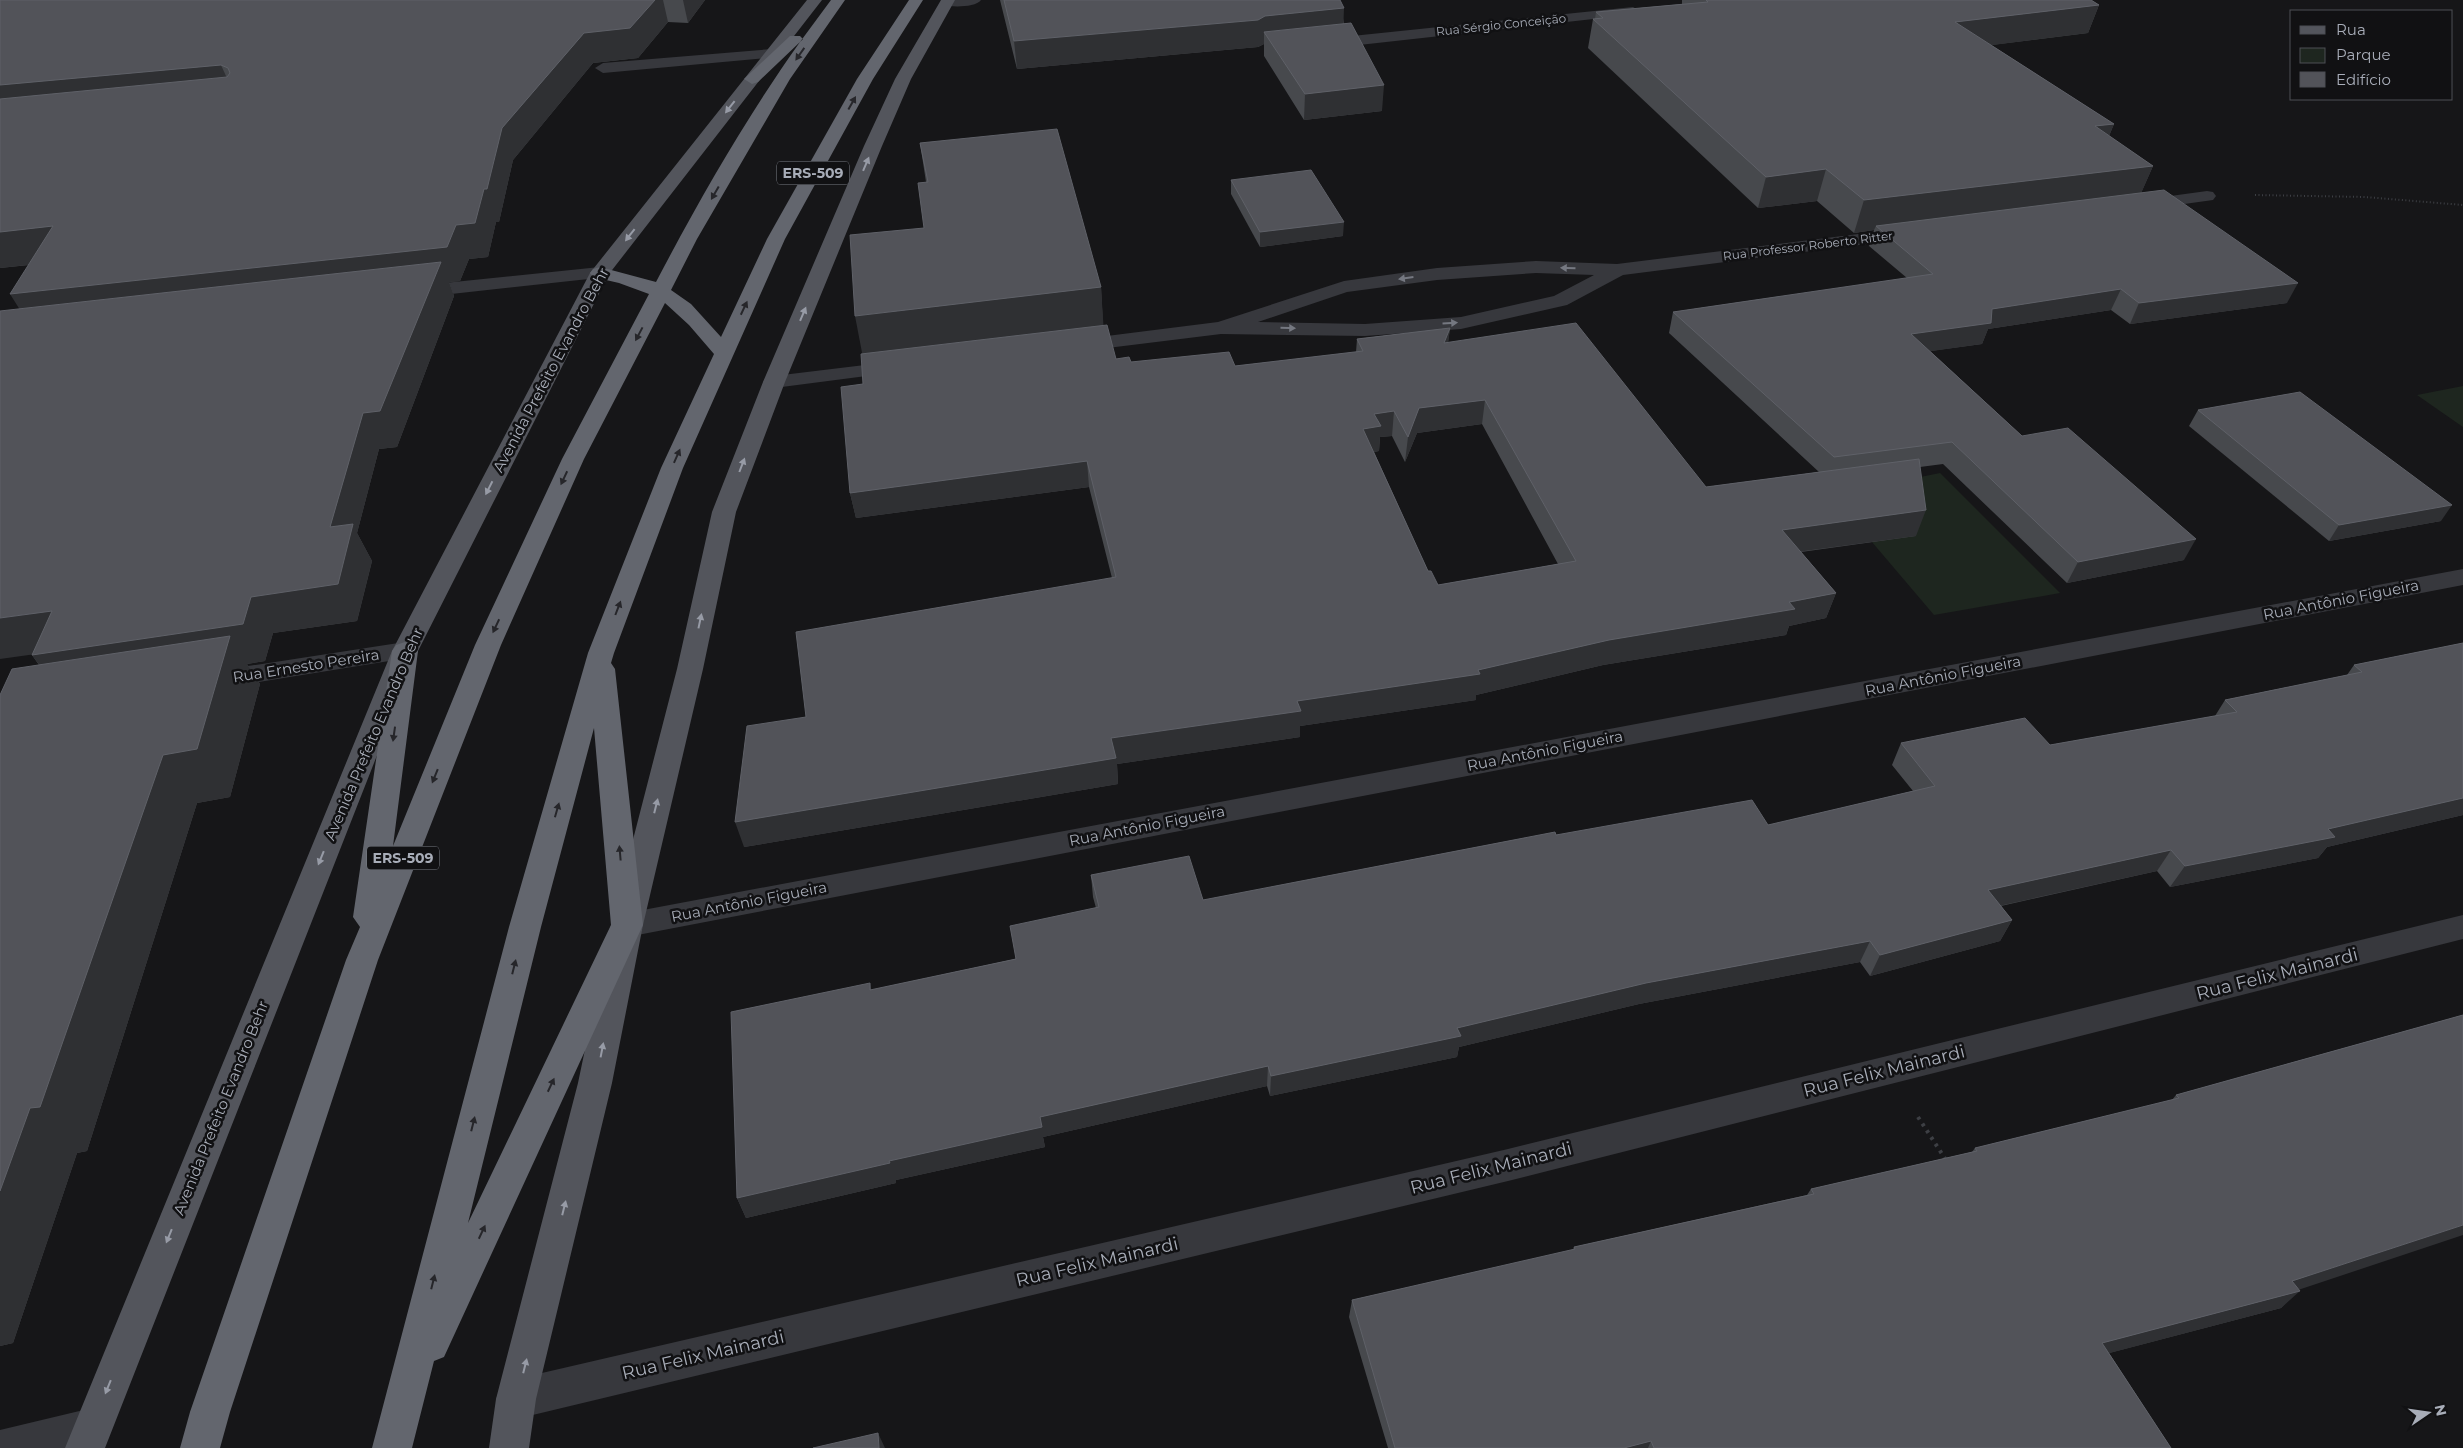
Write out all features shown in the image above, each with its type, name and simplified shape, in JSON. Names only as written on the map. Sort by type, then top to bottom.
[{"type":"highway","name":"ERS-509","points":[[752,79],[776,58],[833,0]]},
{"type":"highway","name":"ERS-509","points":[[200,1448],[216,1393],[362,960],[488,645],[573,459],[688,238],[782,79],[838,0]]},
{"type":"highway","name":"ERS-509","points":[[392,1448],[401,1403],[525,927],[601,653],[672,468],[776,239],[865,79],[916,0]]},
{"type":"highway","points":[[600,274],[633,279],[661,290],[684,307],[724,353]]},
{"type":"highway","name":"ERS-509","points":[[362,960],[405,651]]},
{"type":"highway","name":"ERS-509","points":[[401,1403],[627,925],[601,653]]},
{"type":"main road","name":"Avenida Prefeito Evandro Behr","points":[[88,1438],[405,651],[600,274],[814,0]]},
{"type":"main road","name":"ERS-509","points":[[509,1448],[516,1399],[595,1082],[627,925],[690,669],[724,512],[774,382],[903,80],[947,1]]},
{"type":"street","points":[[947,1],[974,0]]},
{"type":"street","name":"Rua Sérgio Conceição","points":[[1304,46],[1648,9]]},
{"type":"street","points":[[603,68],[772,54]]},
{"type":"street","points":[[2119,207],[2206,196]]},
{"type":"street","name":"Rua Professor Roberto Ritter","points":[[1221,328],[1344,287],[1428,275],[1536,267],[1617,270],[1925,232]]},
{"type":"street","name":"Rua Professor Roberto Ritter","points":[[1056,348],[1221,328],[1365,330],[1461,322],[1560,301],[1617,270]]},
{"type":"street","points":[[399,294],[600,274]]},
{"type":"street","points":[[774,382],[920,364]]},
{"type":"street","name":"Rua Antônio Figueira","points":[[627,925],[2463,577]]},
{"type":"street","name":"Rua Ernesto Pereira","points":[[188,685],[405,651]]},
{"type":"street","name":"Rua Felix Mainardi","points":[[516,1399],[1508,1165],[2463,927]]},
{"type":"street","points":[[6,1448],[88,1438]]},
{"type":"path","points":[[2206,196],[2276,194],[2355,196],[2463,205]]},
{"type":"path","points":[[1918,1117],[1950,1166]]},
{"type":"green space","points":[[2463,386],[2463,427],[2417,395]]},
{"type":"green space","points":[[1940,473],[2060,593],[1934,615],[1832,495]]},
{"type":"building","points":[[0,0],[655,0],[630,28],[584,33],[502,128],[487,189],[484,189],[475,223],[456,225],[447,247],[10,294],[53,226],[0,232],[0,99],[227,77],[230,73],[228,68],[221,65],[0,85]]},
{"type":"building","points":[[1004,0],[1340,0],[1344,8],[1265,16],[1258,20],[1014,41]]},
{"type":"building","points":[[1706,0],[2091,0],[2099,5],[1955,22],[2114,124],[2095,126],[2153,166],[1864,200],[1826,169],[1766,177],[1593,19],[1603,18],[1596,12],[1708,2]]},
{"type":"building","points":[[1351,23],[1384,85],[1305,94],[1264,32]]},
{"type":"building","points":[[1057,129],[1101,287],[855,316],[850,235],[924,228],[918,183],[928,182],[920,143]]},
{"type":"building","points":[[1311,170],[1344,222],[1260,232],[1231,180]]},
{"type":"building","points":[[2164,190],[2298,283],[2139,303],[2121,289],[1992,309],[1991,323],[1911,334],[2022,436],[2068,428],[2196,539],[2078,562],[1952,442],[1834,457],[1673,312],[1933,274],[1876,226]]},
{"type":"building","points":[[441,262],[380,411],[363,413],[330,527],[353,524],[338,584],[251,597],[243,624],[32,655],[52,611],[0,618],[0,311]]},
{"type":"building","points":[[1576,323],[1706,487],[1919,459],[1926,510],[1782,530],[1836,593],[1789,602],[1795,609],[1609,640],[1478,670],[1480,674],[1297,701],[1301,711],[1111,738],[1116,758],[735,822],[747,726],[806,717],[796,632],[1116,577],[1087,461],[850,493],[841,387],[863,384],[861,354],[1107,325],[1116,359],[1129,357],[1131,362],[1229,352],[1235,366],[1363,351],[1357,339],[1450,328],[1444,343]],"holes":[[[1485,400],[1576,561],[1438,585],[1431,571],[1428,571],[1363,429],[1381,426],[1374,414],[1394,411],[1408,437],[1419,408]]]},
{"type":"building","points":[[2300,392],[2452,505],[2339,525],[2198,410]]},
{"type":"building","points":[[230,636],[197,749],[163,755],[40,1107],[30,1108],[0,1191],[0,695],[12,669]]},
{"type":"building","points":[[2463,643],[2463,798],[2328,829],[2335,837],[2185,866],[2171,850],[1988,890],[2012,920],[1880,955],[1870,941],[1646,983],[1457,1028],[1461,1036],[1271,1076],[1268,1066],[1040,1117],[1042,1127],[889,1161],[890,1163],[737,1198],[731,1012],[870,983],[870,990],[1016,959],[1010,926],[1099,907],[1091,875],[1189,856],[1203,900],[1555,832],[1556,835],[1752,800],[1768,825],[1935,786],[1901,743],[2025,718],[2050,745],[2237,712],[2225,700],[2362,672],[2354,665]]},
{"type":"building","points":[[2463,1015],[2463,1225],[2292,1281],[2300,1291],[2102,1343],[2171,1448],[1654,1448],[1651,1441],[1624,1448],[1395,1448],[1352,1300],[1575,1249],[1574,1247],[1814,1194],[1811,1189],[1977,1151],[1975,1148],[2179,1098],[2176,1095]]},
{"type":"building","points":[[878,1433],[879,1448],[813,1448]]}]
